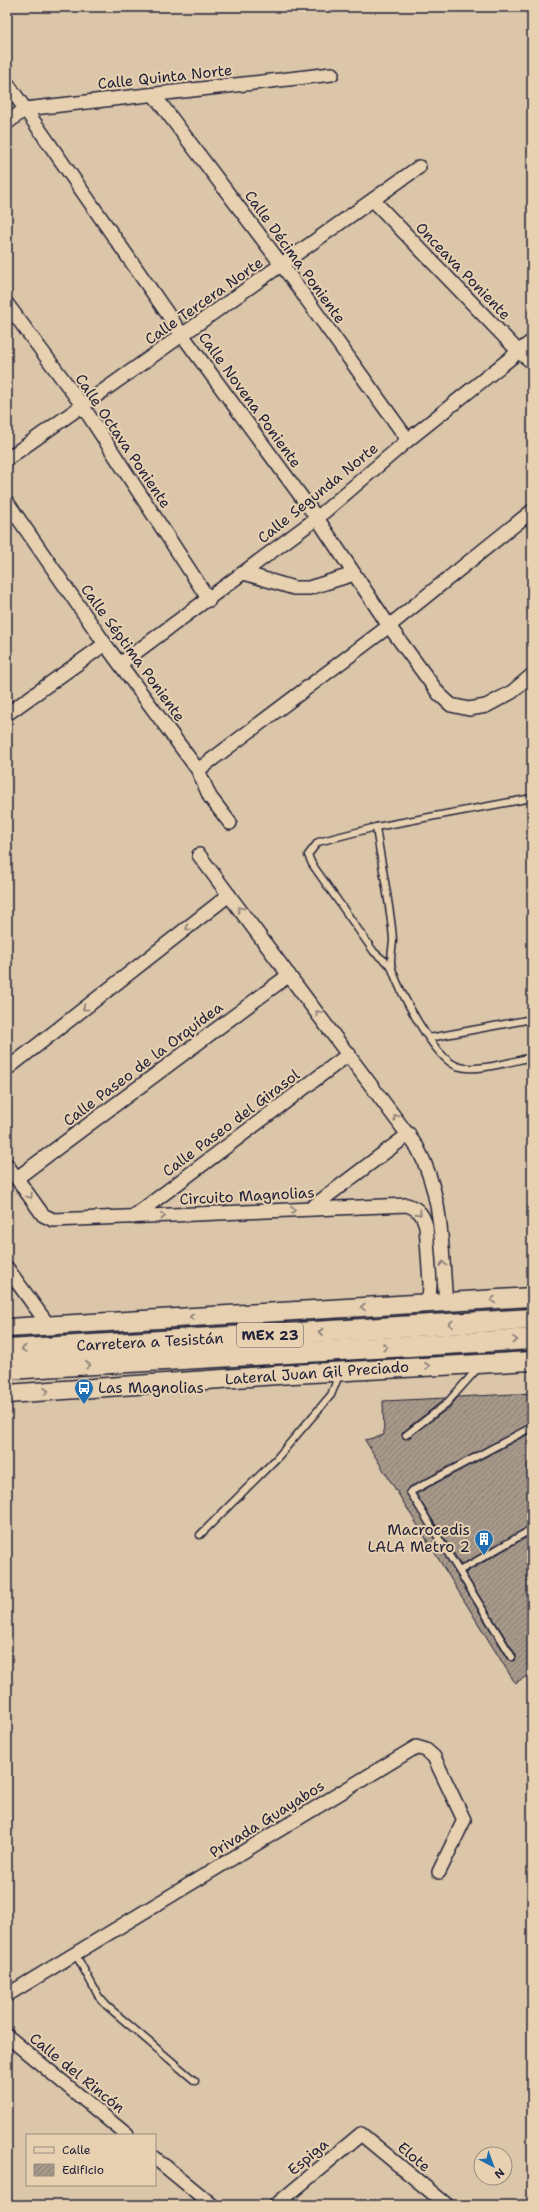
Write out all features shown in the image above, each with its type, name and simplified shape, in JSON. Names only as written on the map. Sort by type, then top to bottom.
[{"type":"main road","points":[[7,1328],[532,1297]]},
{"type":"main road","points":[[290,1311],[276,1344],[293,1374]]},
{"type":"main road","points":[[221,1315],[235,1346],[224,1379]]},
{"type":"main road","name":"Carretera a Tesistán","points":[[276,1344],[532,1319]]},
{"type":"main road","name":"Carretera a Tesistán","points":[[7,1350],[532,1339]]},
{"type":"main road","name":"Carretera a Tesistán","points":[[7,1369],[235,1346]]},
{"type":"main road","name":"Lateral Juan Gil Preciado","points":[[7,1394],[293,1374],[532,1361]]},
{"type":"street","name":"Calle Quinta Norte","points":[[7,122],[25,109],[332,74]]},
{"type":"street","name":"Calle Novena Poniente","points":[[7,83],[183,336],[317,518],[389,626],[439,694],[451,705],[469,709],[486,706],[512,692],[532,675]]},
{"type":"street","name":"Calle Décima Poniente","points":[[154,95],[282,265],[408,440]]},
{"type":"street","name":"Calle Tercera Norte","points":[[7,459],[82,405],[183,336],[419,167]]},
{"type":"street","name":"Onceava Poniente","points":[[372,200],[519,352],[532,362]]},
{"type":"street","name":"Calle Octava Poniente","points":[[7,304],[82,405],[209,600]]},
{"type":"street","name":"Calle Segunda Norte","points":[[120,664],[209,600],[317,518],[408,440],[532,341]]},
{"type":"street","name":"Calle Séptima Poniente","points":[[7,502],[105,644],[198,770],[210,796],[230,823]]},
{"type":"street","points":[[198,770],[389,626],[532,511]]},
{"type":"street","points":[[244,573],[294,588],[309,588],[354,574]]},
{"type":"street","points":[[7,714],[105,644]]},
{"type":"street","points":[[199,855],[349,1054],[408,1134],[426,1162],[437,1197],[439,1211],[437,1303]]},
{"type":"street","points":[[7,1069],[229,895]]},
{"type":"street","name":"Calle Paseo de la Orquídea","points":[[17,1178],[289,975]]},
{"type":"street","name":"Calle Paseo del Girasol","points":[[133,1217],[349,1054]]},
{"type":"street","points":[[310,1209],[408,1134]]},
{"type":"street","name":"Circuito Magnolias","points":[[7,1165],[43,1215],[53,1220],[407,1205],[420,1212],[426,1226],[430,1283],[437,1303]]},
{"type":"street","points":[[7,1268],[49,1326]]},
{"type":"street","name":"Privada Guayabos","points":[[7,1995],[76,1955],[416,1747],[426,1750],[434,1757],[464,1820],[439,1872]]},
{"type":"street","name":"Calle del Rincón","points":[[7,2036],[126,2134]]},
{"type":"street","name":"Espiga","points":[[276,2205],[361,2134]]},
{"type":"street","name":"Elote","points":[[361,2134],[447,2205]]},
{"type":"street","points":[[156,2159],[212,2205]]},
{"type":"lane","points":[[392,967],[374,952],[312,864],[308,855],[318,842],[376,827],[532,798]]},
{"type":"lane","points":[[376,827],[393,939],[392,967],[410,1009],[429,1038],[451,1064],[458,1067],[470,1069],[532,1057]]},
{"type":"lane","points":[[429,1038],[532,1018]]},
{"type":"lane","points":[[406,1435],[446,1404],[483,1363]]},
{"type":"lane","points":[[200,1535],[277,1458],[331,1395],[341,1372]]},
{"type":"lane","points":[[512,1657],[410,1492],[532,1427]]},
{"type":"lane","points":[[459,1571],[532,1529]]},
{"type":"lane","points":[[76,1955],[99,1997],[107,2006],[195,2081]]},
{"type":"building","points":[[532,1393],[532,1423],[408,1488],[406,1492],[508,1659],[512,1661],[516,1659],[516,1655],[465,1573],[532,1534],[532,1673],[515,1683],[365,1440],[384,1435],[383,1401],[446,1398],[403,1432],[402,1436],[406,1439],[449,1408],[458,1397]]},
{"type":"building","points":[[532,1432],[532,1525],[461,1565],[416,1494]]},
{"type":"place","name":"Las Magnolias","points":[[84,1405]]},
{"type":"place","name":"Macrocedis LALA Metro 2","points":[[484,1556]]}]
